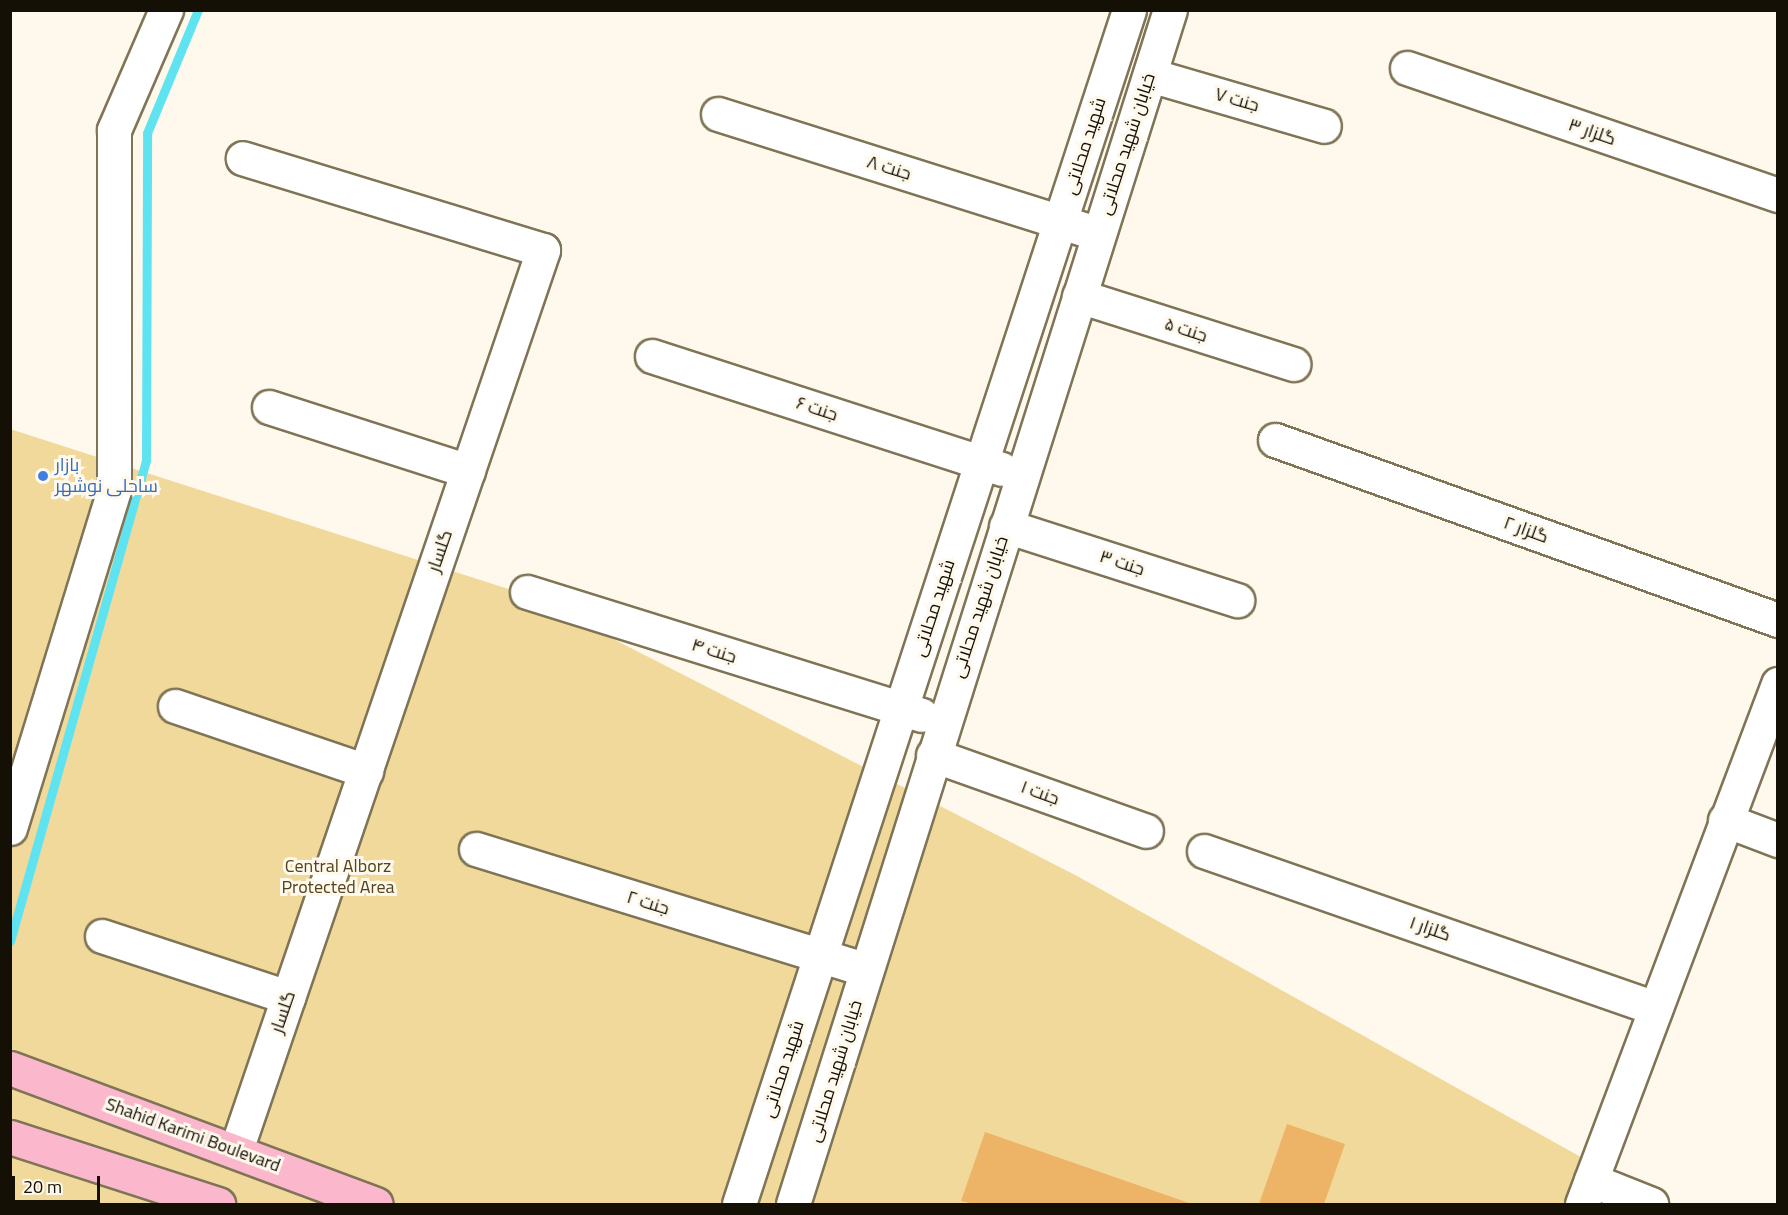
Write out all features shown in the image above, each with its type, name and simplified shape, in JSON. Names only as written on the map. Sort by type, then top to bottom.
[{"type":"main road","name":"Shahid Karimi Boulevard","points":[[10,1068],[236,1150],[375,1204]]},
{"type":"main road","points":[[10,1137],[218,1204]]},
{"type":"street","points":[[10,828],[114,490],[114,130],[166,10]]},
{"type":"street","name":"شهید محلاتی","points":[[739,1204],[1129,10]]},
{"type":"street","name":"خیابان شهید محلاتی","points":[[793,1204],[933,754],[1170,10]]},
{"type":"street","name":"گلزار ۳","points":[[1407,68],[1778,195]]},
{"type":"street","name":"جنت ۷","points":[[1150,75],[1324,126]]},
{"type":"street","name":"جنت ۸","points":[[718,114],[1098,234]]},
{"type":"street","name":"گلسار","points":[[236,1150],[543,250],[243,158]]},
{"type":"street","name":"جنت ۵","points":[[1079,296],[1294,364]]},
{"type":"street","name":"جنت ۶","points":[[652,356],[1022,476]]},
{"type":"street","points":[[269,407],[468,471]]},
{"type":"street","name":"گلزار ۲","points":[[1275,440],[1778,620]]},
{"type":"street","name":"جنت ۳","points":[[1006,526],[1237,600]]},
{"type":"street","name":"جنت ۴","points":[[527,592],[944,722]]},
{"type":"street","points":[[1651,1204],[1586,1192],[1778,684]]},
{"type":"street","points":[[175,706],[366,771]]},
{"type":"street","name":"جنت ۱","points":[[933,754],[1146,831]]},
{"type":"street","points":[[1725,820],[1778,840]]},
{"type":"street","name":"جنت ۲","points":[[476,849],[866,970]]},
{"type":"street","name":"گلزار ۱","points":[[1204,851],[1656,1008]]},
{"type":"street","points":[[102,936],[288,997]]},
{"type":"street","points":[[773,1099],[821,1115]]},
{"type":"green space","name":"Central Alborz Protected Area","points":[[10,429],[527,595],[1077,876],[1665,1204],[11,1204]]},
{"type":"building","points":[[1287,1124],[1345,1144],[1324,1204],[1259,1204]]},
{"type":"building","points":[[985,1132],[1192,1204],[973,1204],[961,1201]]},
{"type":"waterway","points":[[10,941],[146,460],[147,133],[198,10]]},
{"type":"place","name":"بازار ساحلی نوشهر","points":[[43,476]]}]
